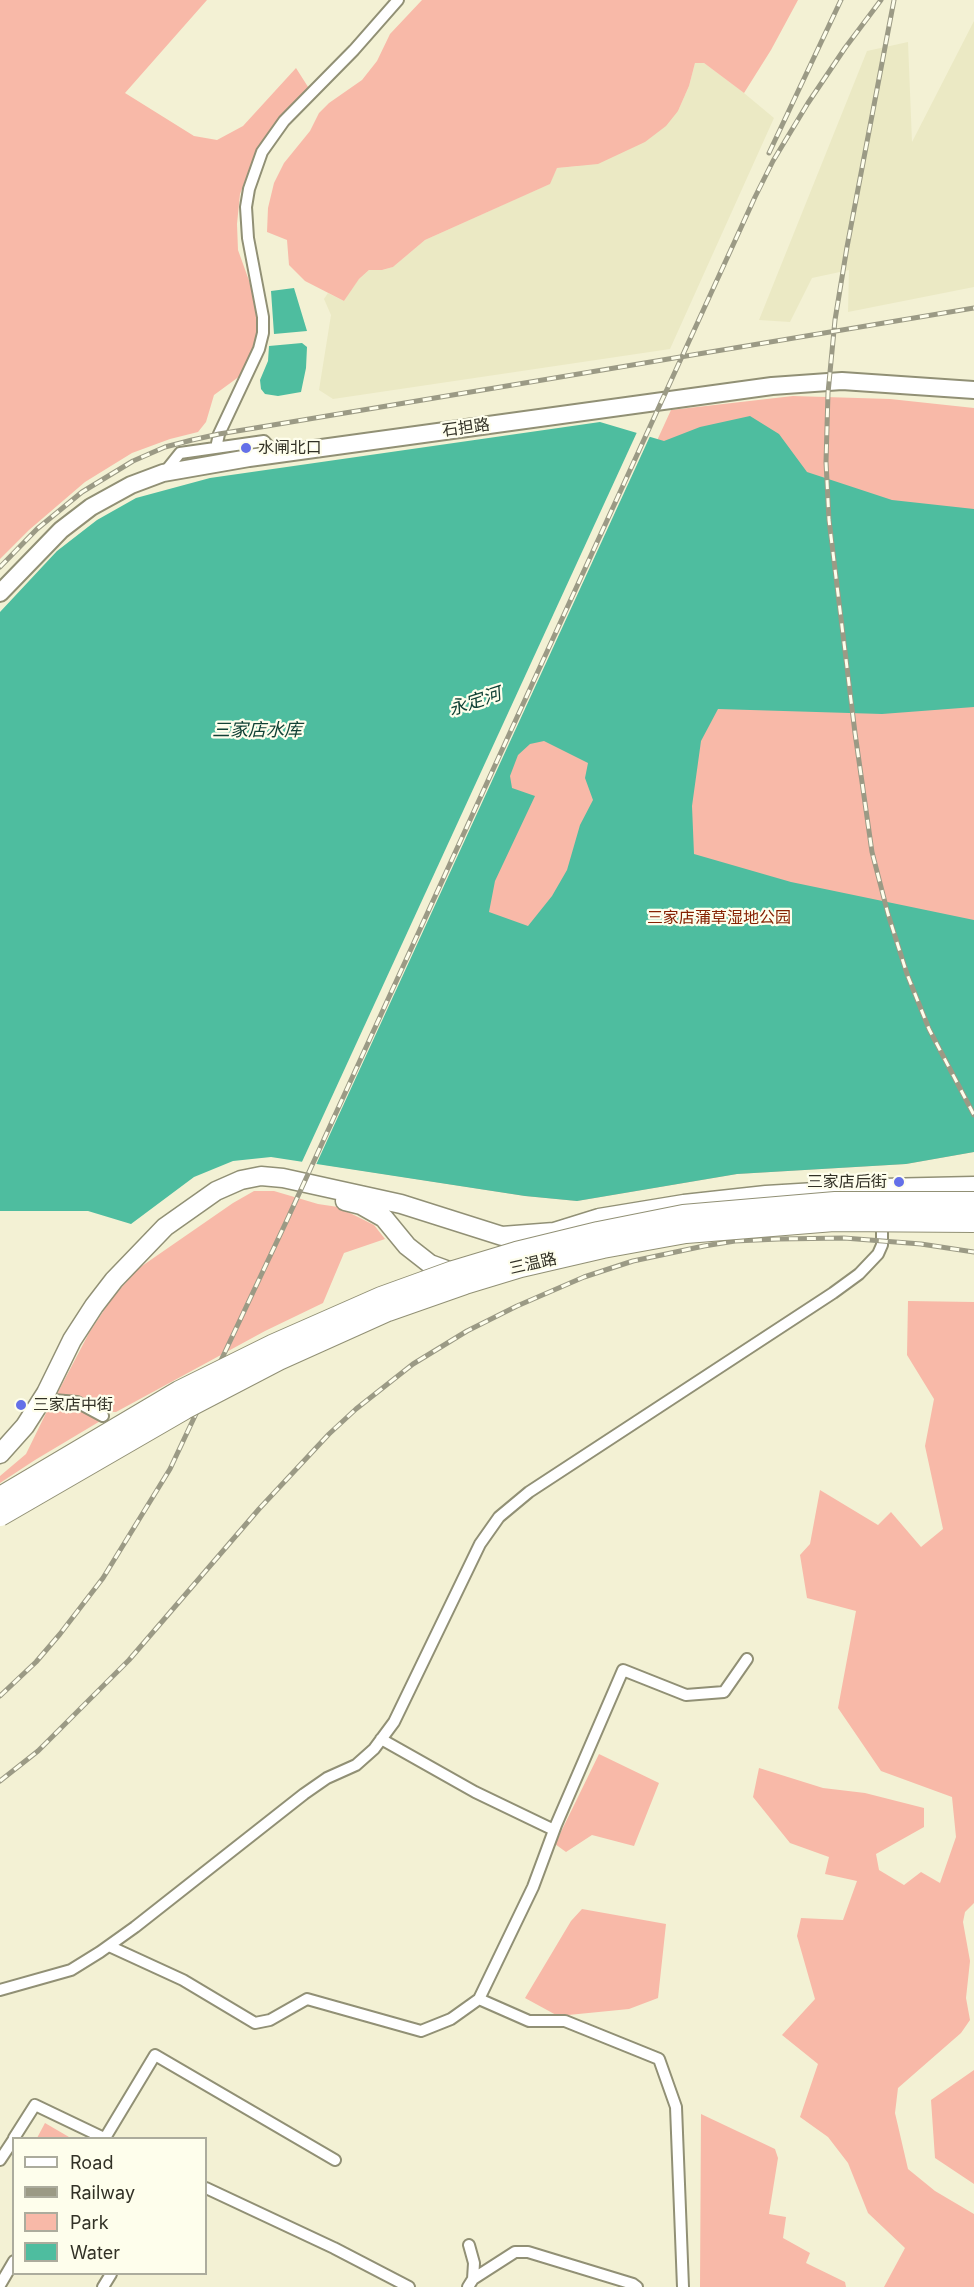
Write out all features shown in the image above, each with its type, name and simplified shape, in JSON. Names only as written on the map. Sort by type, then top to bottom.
[{"type":"highway","name":"三温路","points":[[0,1454],[25,1426],[42,1399],[72,1340],[94,1306],[138,1254],[165,1227],[216,1191],[241,1180],[261,1176],[283,1178],[401,1204],[502,1236],[554,1232],[599,1218],[684,1204],[766,1195],[882,1188],[974,1186]]},
{"type":"highway","name":"三温路","points":[[138,1254],[168,1236],[219,1199],[242,1187],[261,1183],[361,1205],[384,1218],[407,1246],[430,1264],[461,1275],[489,1275],[603,1248],[686,1233],[758,1226],[882,1219],[974,1221]]},
{"type":"highway","points":[[0,1497],[179,1391],[272,1344],[381,1297],[453,1271],[516,1252],[598,1232],[683,1215],[835,1202],[974,1202]]},
{"type":"highway","points":[[758,1226],[834,1221],[974,1221]]},
{"type":"highway","points":[[0,1516],[185,1408],[279,1360],[388,1311],[521,1267]]},
{"type":"main road","name":"石担路","points":[[0,593],[61,530],[90,507],[163,473],[771,386],[842,381],[974,390]]},
{"type":"street","points":[[216,448],[219,434],[259,349],[264,333],[263,316],[248,238],[246,207],[249,189],[262,152],[284,121],[354,50],[398,0]]},
{"type":"street","points":[[163,473],[180,453],[264,441],[277,455]]},
{"type":"street","points":[[0,1990],[71,1970],[135,1928],[319,1783],[356,1766],[394,1722],[480,1544],[498,1518],[529,1492],[859,1274],[878,1254],[882,1245],[882,1188]]},
{"type":"street","points":[[42,1399],[77,1402],[103,1416]]},
{"type":"street","points":[[109,1946],[183,1980],[255,2023],[270,2020],[307,1999],[422,2031],[451,2019],[478,1999],[533,1887],[554,1830],[623,1670],[686,1695],[724,1692],[747,1659]]},
{"type":"street","points":[[381,1739],[475,1792],[554,1830]]},
{"type":"street","points":[[478,1999],[529,2021],[565,2021],[659,2059],[676,2107],[683,2287]]},
{"type":"street","points":[[105,2137],[155,2055],[334,2160]]},
{"type":"street","points":[[15,2137],[35,2104],[85,2134]]},
{"type":"street","points":[[0,2160],[12,2142]]},
{"type":"street","points":[[207,2188],[334,2248],[409,2287]]},
{"type":"street","points":[[470,2245],[474,2263],[471,2283]]},
{"type":"street","points":[[471,2283],[515,2252],[528,2252],[637,2287]]},
{"type":"street","points":[[0,2286],[12,2265]]},
{"type":"shaded area","points":[[974,21],[974,287],[848,312],[849,270],[812,278],[790,322],[759,320],[867,51],[908,42],[912,142]]},
{"type":"shaded area","points":[[695,63],[704,63],[774,118],[670,349],[333,399],[319,390],[331,315],[324,299],[328,293],[344,301],[357,281],[369,270],[393,267],[425,240],[549,184],[557,168],[578,166],[678,111],[689,86]]},
{"type":"green space","points":[[0,0],[207,0],[125,93],[194,136],[217,140],[243,126],[296,68],[310,90],[267,139],[250,168],[240,194],[237,224],[238,250],[260,304],[257,333],[244,373],[214,395],[206,422],[198,432],[170,439],[132,453],[85,482],[29,530],[0,559]]},
{"type":"green space","points":[[422,0],[798,0],[744,93],[704,63],[695,63],[689,86],[678,111],[666,126],[645,142],[598,164],[557,168],[550,184],[425,240],[393,267],[369,270],[359,279],[344,301],[305,281],[289,265],[287,240],[267,232],[268,208],[274,183],[284,163],[310,131],[319,113],[329,103],[362,80],[377,61],[390,34]]},
{"type":"green space","name":"三家店蒲草湿地公园","points":[[793,396],[890,399],[974,408],[974,1152],[906,1164],[737,1174],[577,1201],[525,1196],[325,1165],[671,410]]},
{"type":"green space","points":[[254,1191],[274,1191],[318,1204],[338,1207],[374,1225],[385,1239],[344,1253],[323,1303],[265,1331],[116,1412],[107,1412],[79,1396],[57,1394],[89,1333],[112,1298],[139,1268]]},
{"type":"green space","points":[[908,1301],[974,1302],[974,1903],[965,1912],[963,1922],[970,1961],[966,1998],[970,2020],[961,2033],[898,2088],[895,2113],[908,2169],[935,2191],[974,2214],[974,2287],[884,2287],[905,2248],[868,2213],[848,2163],[828,2137],[800,2117],[818,2064],[782,2035],[815,1999],[797,1936],[801,1918],[843,1920],[857,1881],[825,1874],[829,1857],[790,1843],[753,1797],[759,1768],[823,1788],[865,1793],[924,1808],[924,1827],[876,1854],[879,1870],[904,1885],[921,1872],[940,1883],[956,1837],[952,1797],[881,1771],[838,1708],[856,1611],[807,1598],[800,1555],[810,1544],[820,1490],[878,1525],[891,1512],[921,1547],[943,1529],[925,1446],[934,1399],[907,1355]]},
{"type":"green space","points":[[50,1405],[82,1409],[102,1420],[0,1483],[0,1476],[26,1454]]},
{"type":"green space","points":[[599,1754],[659,1783],[634,1846],[592,1835],[566,1852],[555,1844]]},
{"type":"green space","points":[[582,1909],[666,1924],[658,1998],[629,2009],[558,2016],[525,1998],[571,1921]]},
{"type":"green space","points":[[974,2070],[974,2184],[935,2158],[931,2100]]},
{"type":"green space","points":[[701,2114],[775,2149],[778,2158],[769,2214],[786,2217],[783,2238],[810,2253],[806,2263],[845,2282],[846,2287],[700,2287]]},
{"type":"green space","points":[[45,2123],[69,2137],[38,2137]]},
{"type":"water","points":[[294,288],[307,331],[274,334],[271,291]]},
{"type":"water","points":[[302,343],[307,347],[301,392],[278,396],[265,394],[261,389],[260,380],[268,361],[269,346]]},
{"type":"water","name":"三家店水库","points":[[750,416],[779,434],[807,472],[892,500],[974,509],[974,707],[882,714],[718,709],[701,741],[692,806],[694,854],[791,882],[974,920],[974,1152],[906,1164],[737,1174],[577,1201],[525,1196],[271,1157],[233,1161],[194,1177],[131,1224],[88,1211],[0,1211],[0,612],[57,551],[97,520],[136,498],[210,478],[600,422],[664,441],[700,427]],"holes":[[[544,741],[588,763],[585,778],[593,800],[580,825],[567,870],[552,896],[528,926],[489,912],[495,881],[535,796],[512,788],[510,776],[518,755],[530,744]]]},
{"type":"pier","points":[[638,430],[651,434],[315,1167],[301,1164]]},
{"type":"railway","points":[[769,153],[841,0]]},
{"type":"railway","points":[[0,1696],[36,1662],[103,1578],[170,1469],[287,1220],[755,197],[773,161],[808,103],[881,0]]},
{"type":"railway","points":[[894,0],[835,320],[828,393],[826,462],[829,520],[872,852],[907,974],[929,1029],[974,1115]]},
{"type":"railway","points":[[0,567],[37,529],[82,492],[133,461],[165,447],[219,434],[974,308]]},
{"type":"railway","points":[[0,1781],[38,1751],[129,1660],[259,1509],[329,1434],[356,1409],[413,1364],[467,1331],[584,1277],[633,1261],[735,1241],[844,1238],[921,1244],[974,1252]]},
{"type":"place","name":"水闸北口","points":[[246,448]]},
{"type":"place","name":"三家店后街","points":[[899,1182]]},
{"type":"place","name":"三家店中街","points":[[21,1405]]},
{"type":"water label","name":"永定河","points":[[475,702]]}]
